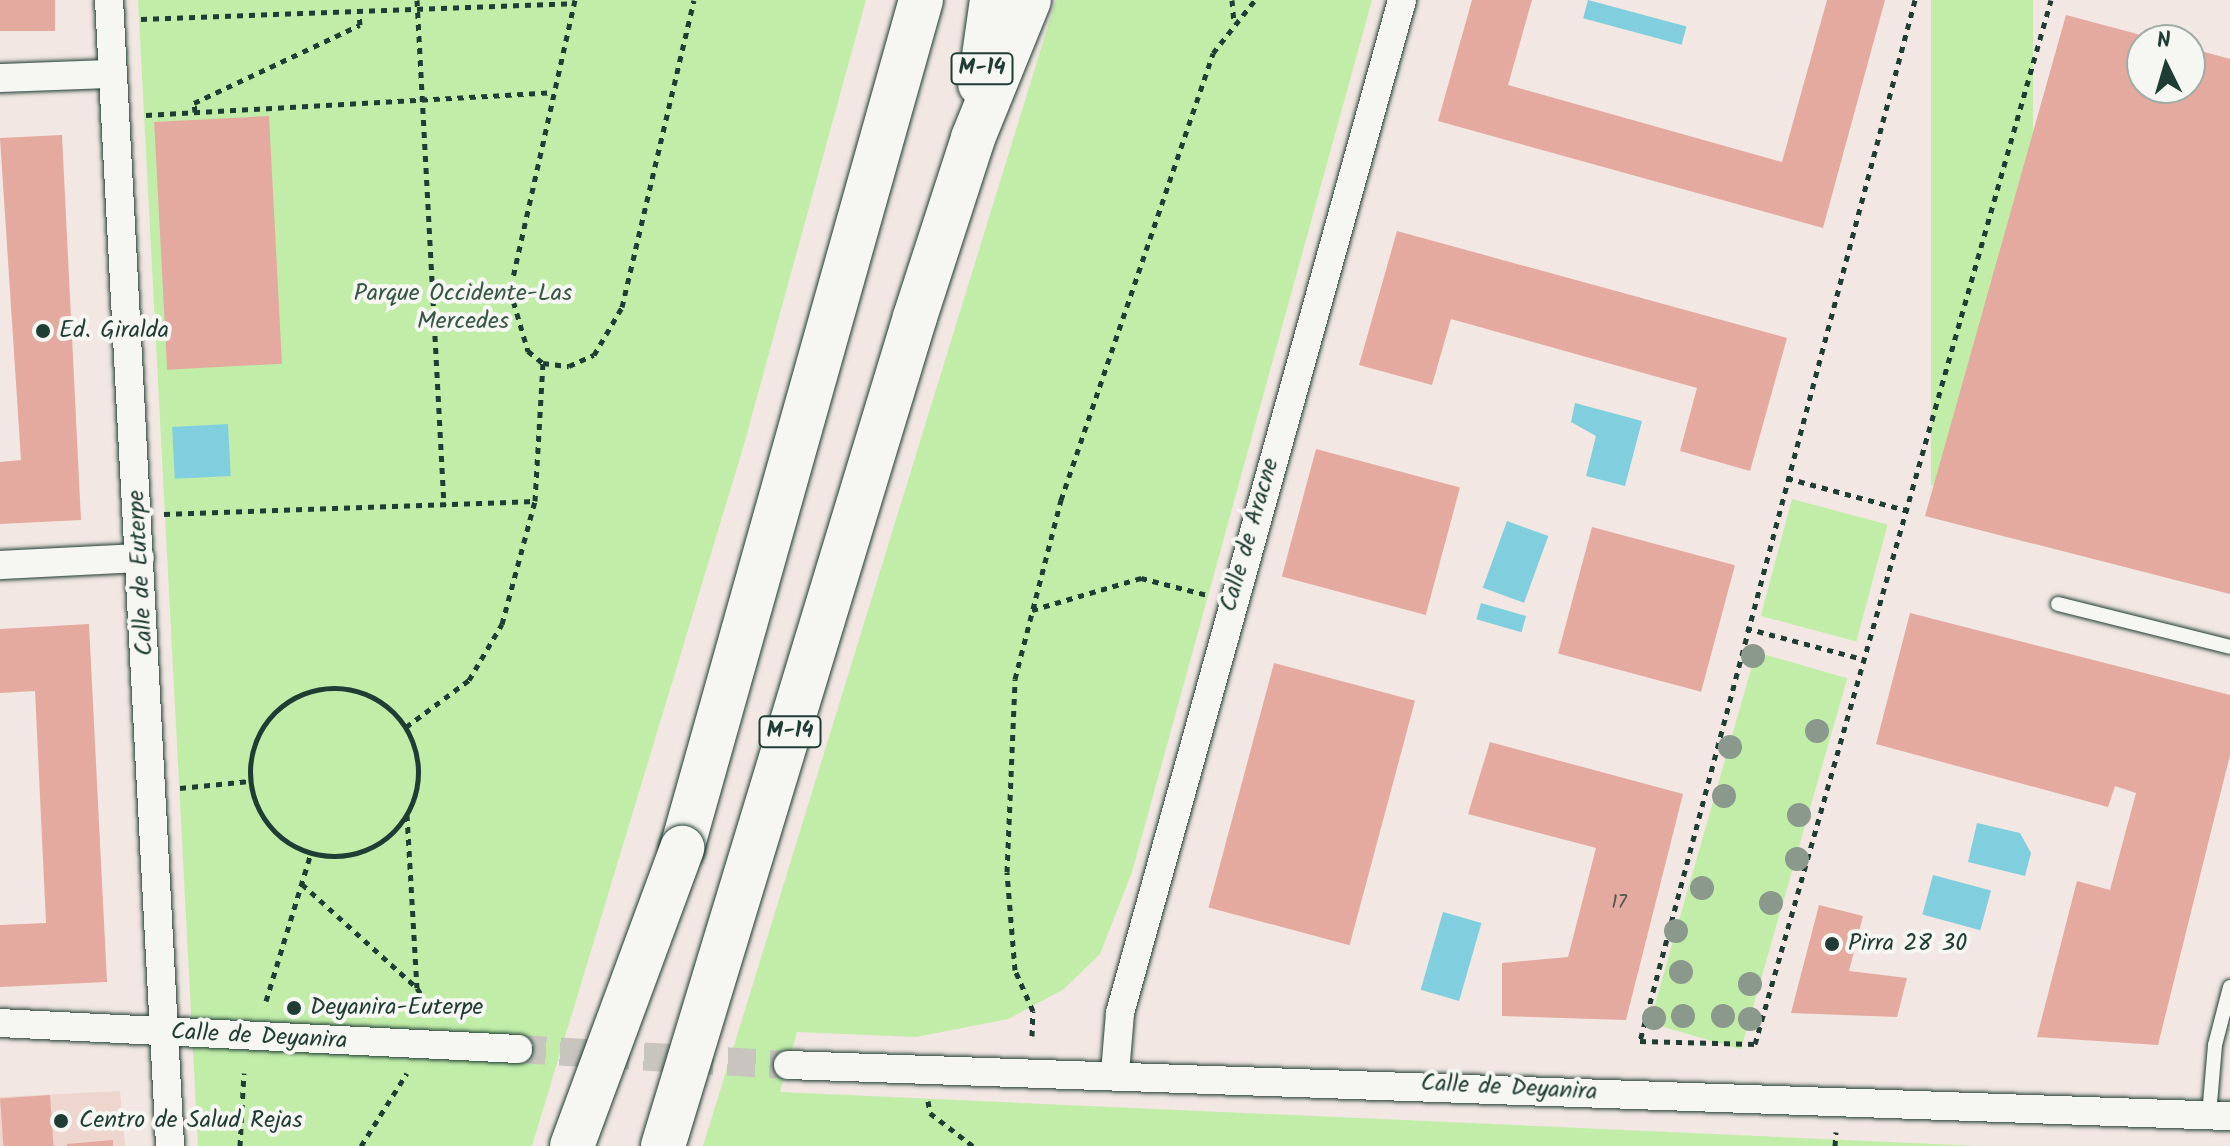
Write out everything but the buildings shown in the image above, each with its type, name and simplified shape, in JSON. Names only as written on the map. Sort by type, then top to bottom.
[{"type":"highway","name":"M-14","points":[[598,1146],[921,0]]},
{"type":"highway","name":"M-14","points":[[663,1146],[973,138],[992,0]]},
{"type":"highway","points":[[973,138],[1029,0]]},
{"type":"highway","points":[[572,1146],[682,848]]},
{"type":"street","name":"Calle de Aracne","points":[[1115,1073],[1120,1013],[1231,601],[1402,0]]},
{"type":"street","name":"Calle de Euterpe","points":[[119,6],[108,74],[115,117],[139,515],[152,791],[158,1032],[170,1146]]},
{"type":"street","points":[[0,78],[108,74]]},
{"type":"street","points":[[0,565],[140,558]]},
{"type":"street","name":"Calle de Deyanira","points":[[0,1023],[518,1049]]},
{"type":"street","name":"Calle de Deyanira","points":[[788,1065],[1115,1073],[2220,1116]]},
{"type":"lane","points":[[2058,604],[2230,647]]},
{"type":"lane","points":[[2220,1116],[2215,1045],[2230,987]]},
{"type":"path","points":[[417,0],[444,505]]},
{"type":"path","points":[[119,6],[149,24],[575,1],[552,92],[510,290],[528,351],[543,363],[569,366],[594,355],[622,307],[694,0]]},
{"type":"path","points":[[1232,0],[1234,21]]},
{"type":"path","points":[[1032,1036],[1033,1011],[1015,970],[1007,784],[1015,679],[1031,611],[1213,53],[1234,21],[1255,0]]},
{"type":"path","points":[[1915,0],[1746,628],[1640,1041],[1755,1044],[1909,511],[2051,0]]},
{"type":"path","points":[[195,112],[194,103],[360,25],[359,13]]},
{"type":"path","points":[[115,117],[552,92]]},
{"type":"path","points":[[406,727],[469,680],[502,624],[535,501],[543,363]]},
{"type":"path","points":[[1787,478],[1909,511]]},
{"type":"path","points":[[139,515],[535,501]]},
{"type":"path","points":[[1031,611],[1141,578],[1231,601]]},
{"type":"path","points":[[1746,628],[1866,660]]},
{"type":"path","points":[[361,1146],[438,1046],[417,988],[407,814],[419,771],[406,727],[362,692],[307,692],[262,727],[250,781],[270,827],[311,853],[334,856],[376,845],[407,814]]},
{"type":"path","points":[[152,791],[250,781]]},
{"type":"path","points":[[266,1001],[311,853]]},
{"type":"path","points":[[302,884],[417,988]]},
{"type":"path","points":[[922,1068],[930,1113],[973,1146]]},
{"type":"path","points":[[240,1146],[244,1073]]},
{"type":"shaded area","name":"Centro de Salud Rejas","points":[[120,1091],[125,1146],[0,1146],[0,1097]]},
{"type":"green space","name":"Parque Occidente-Las Mercedes","points":[[138,0],[866,0],[743,448],[532,1146],[198,1146]]},
{"type":"green space","points":[[1056,0],[1372,0],[1132,872],[1100,954],[1064,989],[1008,1019],[916,1037],[797,1032],[780,1092],[1979,1146],[703,1146]]},
{"type":"green space","points":[[1931,0],[2033,0],[2033,485],[1931,485]]},
{"type":"green space","points":[[1792,499],[1888,525],[1856,642],[1761,616]]},
{"type":"green space","points":[[1756,652],[1847,678],[1741,1049],[1650,1023]]},
{"type":"water","points":[[1588,0],[1687,26],[1682,45],[1583,18]]},
{"type":"water","points":[[1575,403],[1642,421],[1625,486],[1586,476],[1596,436],[1571,422]]},
{"type":"water","points":[[228,424],[231,476],[175,479],[172,427]]},
{"type":"water","points":[[1507,521],[1548,536],[1524,603],[1483,588]]},
{"type":"water","points":[[1481,603],[1526,616],[1521,632],[1476,619]]},
{"type":"water","points":[[1977,823],[2020,833],[2031,853],[2025,876],[1968,862]]},
{"type":"water","points":[[1933,875],[1991,891],[1980,930],[1922,915]]},
{"type":"water","points":[[1443,912],[1481,923],[1459,1001],[1421,990]]},
{"type":"tunnel","points":[[518,1049],[788,1065]]},
{"type":"place","name":"Ed. Giralda","points":[[43,331]]},
{"type":"place","name":"Pirra 28 30","points":[[1832,944]]},
{"type":"place","name":"Deyanira-Euterpe","points":[[294,1008]]},
{"type":"place","name":"Centro de Salud Rejas","points":[[61,1121]]}]
